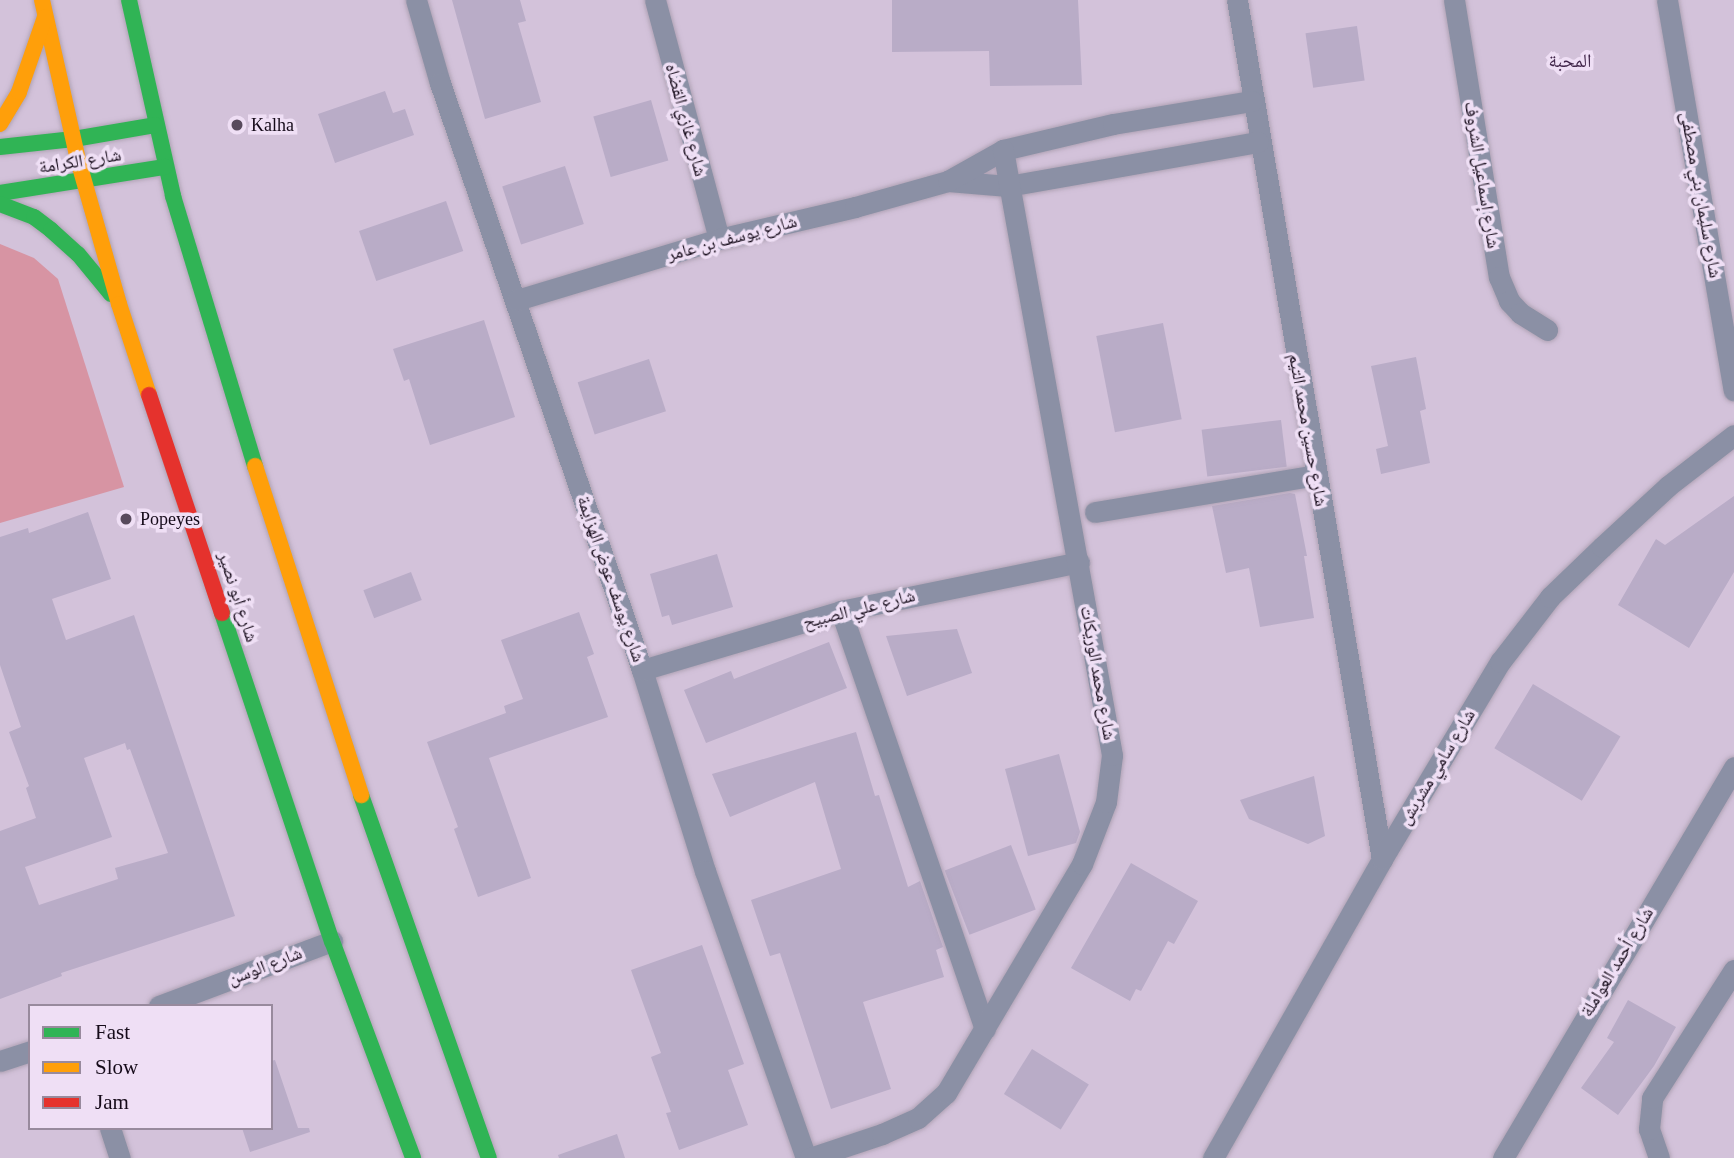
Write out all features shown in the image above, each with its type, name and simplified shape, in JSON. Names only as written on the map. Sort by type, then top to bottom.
[{"type":"main road","points":[[129,0],[165,166],[287,574],[354,776],[489,1158]]},
{"type":"main road","points":[[0,124],[19,92],[43,8]]},
{"type":"main road","name":"شارع أبو نصير","points":[[43,8],[74,139],[119,304],[332,941],[413,1158]]},
{"type":"main road","name":"شارع الكرامة","points":[[0,147],[74,139],[155,125]]},
{"type":"main road","name":"شارع الكرامة","points":[[0,192],[165,166]]},
{"type":"main road","points":[[0,204],[34,217],[51,230],[78,254],[119,304]]},
{"type":"street","name":"شارع يوسف عوض الهزايمة","points":[[416,0],[440,83],[517,300],[642,670],[705,871],[808,1158]]},
{"type":"street","name":"شارع غازي القضاه","points":[[654,0],[719,239]]},
{"type":"street","name":"شارع حسين محمد التيم","points":[[1237,0],[1258,142],[1382,859]]},
{"type":"street","name":"شارع إسماعيل الشروف","points":[[1454,0],[1499,277],[1509,301],[1532,322],[1547,330]]},
{"type":"street","name":"شارع سليمان بني مصطفى","points":[[1667,0],[1734,390]]},
{"type":"street","name":"شارع يوسف بن عامر","points":[[517,300],[719,239],[855,207],[948,181],[1003,150],[1113,124],[1252,101]]},
{"type":"street","name":"شارع يوسف بن عامر","points":[[948,181],[1008,186],[1258,142]]},
{"type":"street","name":"شارع محمد الوريكات","points":[[808,1158],[881,1134],[918,1118],[946,1093],[1082,863],[1106,802],[1112,755],[1003,150]]},
{"type":"street","name":"شارع سامي مشربش","points":[[1213,1158],[1382,859],[1500,662],[1550,597],[1668,486],[1734,435]]},
{"type":"street","points":[[1095,512],[1316,475]]},
{"type":"street","name":"شارع علي الصبيح","points":[[642,670],[841,611],[1079,562]]},
{"type":"street","points":[[841,611],[985,1029]]},
{"type":"street","name":"شارع أحمد العواملة","points":[[1503,1158],[1733,772]]},
{"type":"street","name":"شارع الوسن","points":[[164,1004],[332,941]]},
{"type":"street","points":[[1659,1158],[1649,1129],[1652,1098],[1734,970]]},
{"type":"street","points":[[0,1061],[28,1052]]},
{"type":"street","points":[[111,1130],[120,1158]]},
{"type":"shaded area","points":[[0,244],[34,258],[58,279],[124,487],[0,523]]},
{"type":"building","points":[[452,0],[520,0],[526,21],[518,23],[541,102],[485,119]]},
{"type":"building","points":[[892,0],[1078,0],[1082,85],[990,86],[989,51],[892,52]]},
{"type":"building","points":[[1357,26],[1365,80],[1313,88],[1306,33]]},
{"type":"building","points":[[385,91],[393,113],[405,109],[414,135],[335,163],[318,114]]},
{"type":"building","points":[[651,100],[668,161],[611,177],[593,117]]},
{"type":"building","points":[[565,166],[584,224],[521,244],[502,186]]},
{"type":"building","points":[[446,201],[463,251],[376,281],[359,231]]},
{"type":"building","points":[[484,320],[515,417],[430,445],[409,379],[404,381],[393,349]]},
{"type":"building","points":[[1163,323],[1182,419],[1115,432],[1096,336]]},
{"type":"building","points":[[1416,357],[1426,409],[1420,411],[1430,463],[1381,474],[1376,449],[1388,446],[1371,366]]},
{"type":"building","points":[[649,359],[666,411],[595,434],[578,382]]},
{"type":"building","points":[[1281,420],[1287,467],[1207,476],[1202,430]]},
{"type":"building","points":[[1295,494],[1307,556],[1304,556],[1314,618],[1260,627],[1249,568],[1226,573],[1212,506]]},
{"type":"building","points":[[1734,496],[1734,572],[1689,648],[1618,605],[1656,539],[1665,545]]},
{"type":"building","points":[[88,512],[111,579],[52,599],[66,640],[134,615],[235,916],[61,973],[62,976],[0,999],[0,831],[36,818],[26,788],[29,786],[9,732],[21,727],[0,665],[0,537],[28,528],[29,533]],"holes":[[[125,743],[127,750],[130,749],[168,853],[115,868],[118,879],[39,905],[25,867],[112,837],[84,758]]]},
{"type":"building","points":[[717,554],[733,607],[672,625],[669,615],[662,617],[650,574]]},
{"type":"building","points":[[411,572],[422,600],[374,618],[363,590]]},
{"type":"building","points":[[579,612],[594,654],[587,657],[608,717],[489,758],[531,878],[478,897],[454,829],[458,827],[427,742],[506,713],[504,706],[523,699],[501,640]]},
{"type":"building","points":[[957,629],[972,673],[907,696],[886,636]]},
{"type":"building","points":[[829,642],[847,688],[706,743],[684,690],[731,671],[734,679]]},
{"type":"building","points":[[1533,684],[1620,737],[1582,801],[1494,748]]},
{"type":"building","points":[[856,732],[875,796],[879,795],[908,887],[920,881],[943,947],[936,950],[944,977],[863,1002],[891,1089],[831,1109],[780,953],[770,956],[751,900],[841,869],[815,782],[730,817],[712,774]]},
{"type":"building","points":[[1059,754],[1080,832],[1076,843],[1028,856],[1005,769]]},
{"type":"building","points":[[1314,776],[1325,836],[1308,844],[1249,819],[1240,800]]},
{"type":"building","points":[[1011,845],[1036,909],[969,935],[945,870]]},
{"type":"building","points":[[1131,863],[1198,901],[1174,944],[1168,941],[1141,991],[1136,989],[1130,1001],[1071,968]]},
{"type":"building","points":[[702,945],[744,1064],[728,1070],[748,1125],[679,1150],[666,1113],[671,1112],[651,1057],[661,1053],[631,970]]},
{"type":"building","points":[[1628,1000],[1676,1027],[1654,1066],[1618,1115],[1581,1088],[1614,1042],[1607,1038]]},
{"type":"building","points":[[1032,1049],[1089,1085],[1061,1129],[1004,1094]]},
{"type":"building","points":[[273,1060],[298,1128],[309,1128],[310,1132],[250,1152],[243,1130],[273,1130]]},
{"type":"building","points":[[617,1134],[625,1158],[559,1158],[558,1155]]},
{"type":"traffic: fast","points":[[129,0],[173,196],[255,466]]},
{"type":"traffic: fast","points":[[0,147],[74,139],[155,125]]},
{"type":"traffic: fast","points":[[0,193],[165,167]]},
{"type":"traffic: fast","points":[[0,204],[34,217],[51,230],[78,254],[111,294]]},
{"type":"traffic: fast","points":[[222,613],[332,941],[413,1158]]},
{"type":"traffic: fast","points":[[361,795],[489,1158]]},
{"type":"traffic: slow","points":[[42,0],[78,160],[119,304],[149,395]]},
{"type":"traffic: slow","points":[[0,124],[19,92],[45,17]]},
{"type":"traffic: slow","points":[[255,466],[361,795]]},
{"type":"traffic: jam","points":[[149,395],[222,613]]},
{"type":"place","name":"Kalha","points":[[237,125]]},
{"type":"place","name":"Popeyes","points":[[126,519]]},
{"type":"district","name":"المحبة","points":[[1570,61]]}]
